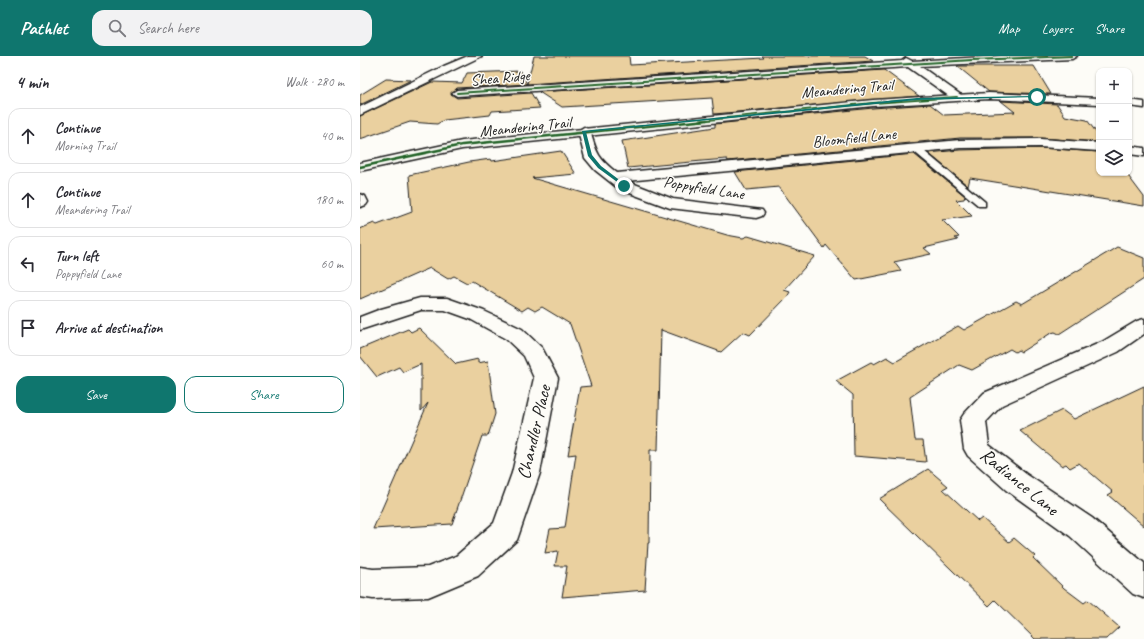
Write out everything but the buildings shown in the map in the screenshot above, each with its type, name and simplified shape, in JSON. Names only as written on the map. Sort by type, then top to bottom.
[{"type":"street","points":[[360,111],[393,97],[450,66],[477,56]]},
{"type":"street","points":[[898,56],[957,97]]},
{"type":"street","name":"Shea Ridge","points":[[457,93],[534,86],[1072,56]]},
{"type":"street","name":"Meandering Trail","points":[[360,167],[462,145],[584,131],[873,103],[957,97],[1037,97],[1096,101]]},
{"type":"street","points":[[1132,103],[1144,105]]},
{"type":"street","name":"Poppyfield Lane","points":[[584,131],[590,155],[600,167],[624,186],[670,203],[756,213]]},
{"type":"street","name":"Bloomfield Lane","points":[[613,178],[915,148],[1007,142],[1096,147]]},
{"type":"street","points":[[1132,150],[1144,152]]},
{"type":"street","name":"Chandler Place","points":[[360,324],[388,313],[420,304],[447,304],[477,315],[514,334],[534,353],[546,378],[526,473],[506,531],[467,566],[428,582],[373,584],[360,582]]},
{"type":"street","name":"Radiance Lane","points":[[1144,324],[1110,347],[993,399],[973,420],[977,449],[1016,482],[1080,527],[1144,583]]},
{"type":"lane","points":[[915,148],[982,204]]},
{"type":"cycle path","points":[[457,93],[972,60],[1072,56]]},
{"type":"cycle path","points":[[360,167],[462,145],[873,103],[957,97]]},
{"type":"route","points":[[624,186],[600,167],[590,155],[584,131],[917,99],[989,96],[1037,97]]}]
